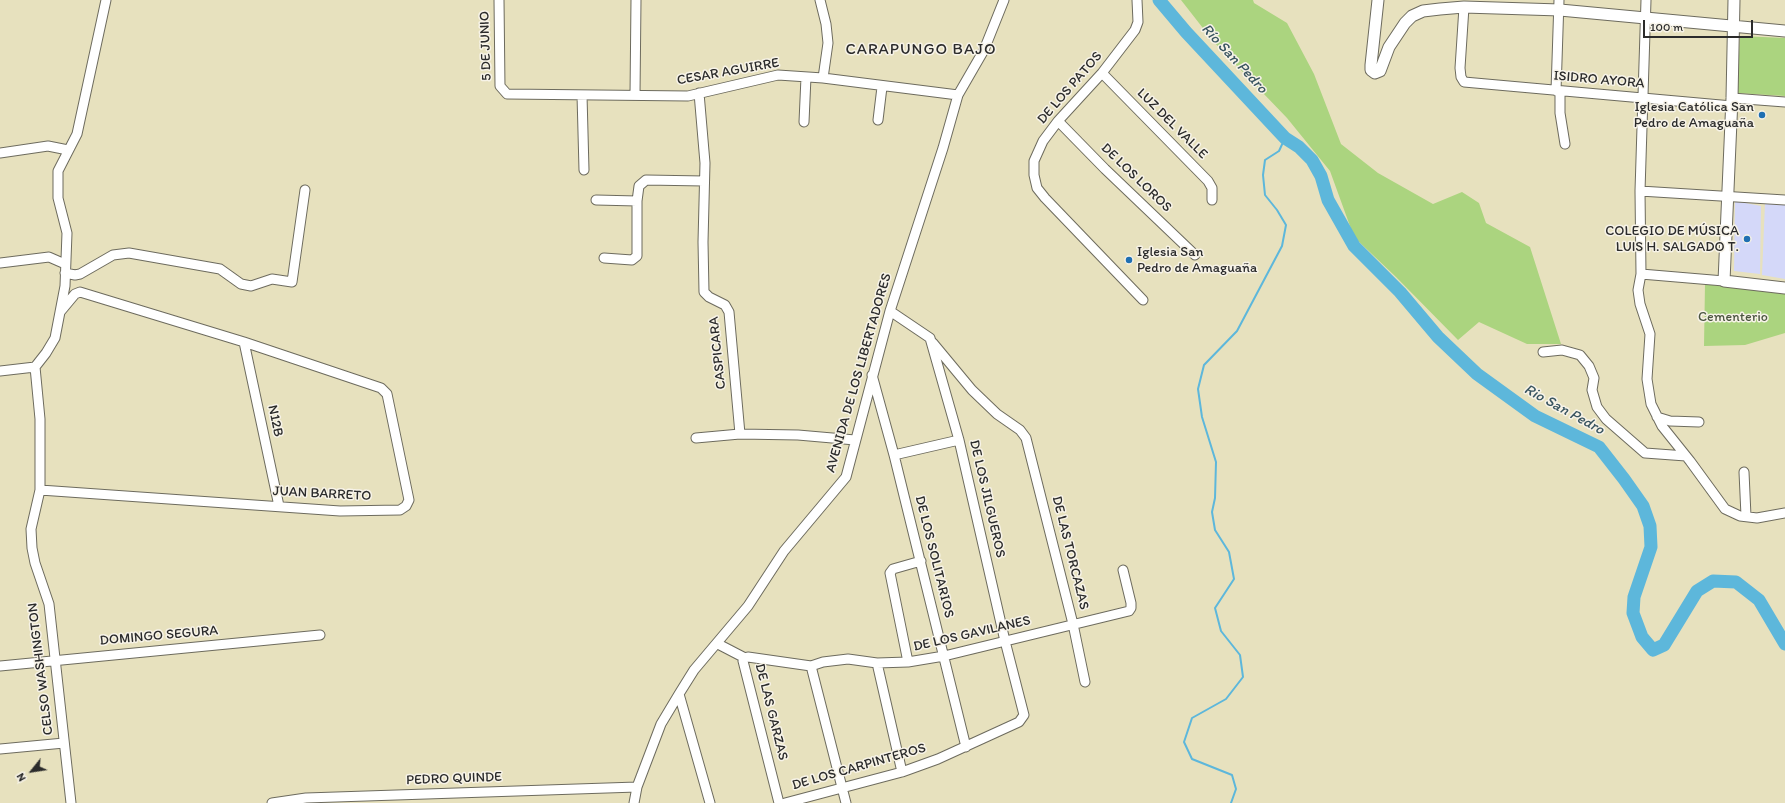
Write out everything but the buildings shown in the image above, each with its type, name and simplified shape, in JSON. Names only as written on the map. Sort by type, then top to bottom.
[{"type":"street","points":[[0,371],[35,367],[55,338],[60,312],[67,233],[58,198],[58,171],[77,134],[106,0]]},
{"type":"street","name":"5 DE JUNIO","points":[[499,0],[500,86],[503,91]]},
{"type":"street","points":[[635,95],[636,0]]},
{"type":"street","points":[[820,0],[826,24],[828,43],[823,78]]},
{"type":"street","name":"AVENIDA DE LOS LIBERTADORES","points":[[634,803],[637,787],[661,724],[694,670],[718,644],[748,606],[784,551],[846,477],[872,374],[890,311],[943,148],[958,95],[984,50],[1004,0]]},
{"type":"street","name":"DE LOS PATOS","points":[[1137,0],[1138,22],[1135,30],[1102,73],[1058,121],[1043,141],[1034,161],[1034,175],[1037,188],[1045,198],[1143,300]]},
{"type":"street","points":[[1378,0],[1371,65],[1371,70],[1376,73],[1380,71],[1389,47],[1412,16],[1423,11],[1468,5],[1560,5],[1647,19],[1785,31]]},
{"type":"street","points":[[1646,0],[1647,19],[1642,98],[1640,191],[1641,274],[1638,290],[1640,304],[1650,334],[1647,379],[1650,404],[1675,445],[1686,456],[1725,509],[1757,518],[1785,513]]},
{"type":"street","points":[[1724,281],[1732,102],[1734,0]]},
{"type":"street","name":"ISIDRO AYORA","points":[[1468,5],[1460,68],[1461,77],[1464,82],[1642,98],[1732,102],[1785,102]]},
{"type":"street","points":[[1560,5],[1558,91],[1565,144]]},
{"type":"street","name":"LUZ DEL VALLE","points":[[1102,73],[1208,180],[1212,188],[1212,200]]},
{"type":"street","name":"CESAR AGUIRRE","points":[[503,91],[507,94],[688,96],[778,75],[823,78],[882,87],[958,95]]},
{"type":"street","points":[[804,122],[806,77]]},
{"type":"street","points":[[878,120],[882,87]]},
{"type":"street","name":"CASPICARA","points":[[699,93],[705,163],[704,292],[709,297],[725,305],[729,312],[740,434]]},
{"type":"street","points":[[582,95],[584,170]]},
{"type":"street","name":"DE LOS LOROS","points":[[1058,121],[1105,169],[1195,255]]},
{"type":"street","points":[[0,153],[48,146],[68,150]]},
{"type":"street","points":[[604,258],[632,260],[637,256],[637,201],[639,186],[646,180],[704,181]]},
{"type":"street","points":[[0,263],[48,257],[75,275],[80,274],[113,255],[129,253],[220,269],[241,284],[251,286],[272,279],[292,282],[305,190]]},
{"type":"street","points":[[1640,191],[1785,200]]},
{"type":"street","points":[[596,200],[637,201]]},
{"type":"street","points":[[1641,274],[1785,288]]},
{"type":"street","points":[[60,312],[75,294],[80,292],[244,342]]},
{"type":"street","points":[[890,311],[930,338]]},
{"type":"street","name":"DE LAS TORCAZAS","points":[[930,338],[972,390],[996,414],[1024,434],[1026,438],[1073,624],[1085,682]]},
{"type":"street","name":"DE LOS JILGUEROS","points":[[930,338],[959,440],[1005,641],[1024,715]]},
{"type":"street","name":"N12B","points":[[244,342],[280,506]]},
{"type":"street","name":"JUAN BARRETO","points":[[40,490],[280,506],[340,512],[400,510],[406,506],[409,500],[385,390],[244,342]]},
{"type":"street","points":[[1543,352],[1562,350],[1580,355],[1589,366],[1594,378],[1592,390],[1597,407],[1606,420],[1645,453],[1686,456]]},
{"type":"street","name":"CELSO WASHINGTON","points":[[35,367],[40,419],[40,490],[31,529],[32,548],[35,563],[50,604],[71,803]]},
{"type":"street","name":"DE LOS SOLITARIOS","points":[[872,374],[921,561],[966,747]]},
{"type":"street","points":[[1657,416],[1670,422],[1699,422]]},
{"type":"street","points":[[696,438],[740,434],[798,435],[855,440]]},
{"type":"street","points":[[894,455],[959,440]]},
{"type":"street","points":[[1744,472],[1746,516]]},
{"type":"street","points":[[908,662],[890,573],[893,569],[921,561]]},
{"type":"street","name":"DE LOS GAVILANES","points":[[745,658],[748,657],[811,666],[823,662],[848,659],[878,663],[908,662],[944,656],[1128,611],[1131,608],[1123,570]]},
{"type":"street","name":"DOMINGO SEGURA","points":[[0,666],[320,635]]},
{"type":"street","name":"DE LAS GARZAS","points":[[718,644],[745,658],[744,661],[779,803]]},
{"type":"street","points":[[878,663],[902,772]]},
{"type":"street","points":[[811,666],[846,803]]},
{"type":"street","points":[[679,694],[710,803]]},
{"type":"street","name":"DE LOS CARPINTEROS","points":[[785,803],[902,772],[966,747],[1019,722],[1024,715]]},
{"type":"street","points":[[0,749],[64,743]]},
{"type":"street","name":"PEDRO QUINDE","points":[[272,803],[306,798],[637,787]]},
{"type":"shaded area","name":"COLEGIO DE MÚSICA LUIS H. SALGADO T.","points":[[1735,201],[1761,206],[1760,274],[1734,271]]},
{"type":"shaded area","points":[[1765,203],[1785,204],[1785,279],[1762,275]]},
{"type":"green space","points":[[1181,0],[1253,0],[1254,3],[1287,23],[1314,74],[1341,144],[1378,173],[1433,204],[1462,192],[1479,203],[1486,223],[1530,247],[1561,344],[1527,344],[1479,322],[1458,340],[1354,237],[1330,171],[1287,118],[1213,41]]},
{"type":"green space","points":[[1740,36],[1785,38],[1785,96],[1737,93]]},
{"type":"green space","name":"Cementerio","points":[[1705,284],[1785,294],[1785,333],[1745,345],[1704,346]]},
{"type":"waterway","name":"Rio San Pedro","points":[[1159,0],[1186,32],[1285,138],[1299,147],[1312,160],[1321,176],[1328,200],[1354,246],[1400,292],[1438,337],[1477,374],[1535,416],[1599,447],[1624,479],[1643,506],[1650,526],[1651,547],[1634,597],[1633,613],[1642,637],[1653,650],[1664,645],[1697,591],[1713,581],[1736,582],[1759,600],[1785,644]]},
{"type":"waterway","points":[[1231,803],[1236,789],[1232,775],[1192,759],[1184,742],[1192,718],[1226,699],[1243,677],[1240,655],[1221,631],[1215,608],[1234,579],[1229,552],[1215,530],[1212,512],[1215,498],[1216,462],[1202,417],[1198,389],[1204,365],[1237,331],[1282,246],[1286,225],[1277,210],[1265,195],[1263,175],[1265,160],[1279,151],[1285,138]]},
{"type":"place","name":"Iglesia Católica San Pedro de Amaguaña","points":[[1762,115]]},
{"type":"place","name":"COLEGIO DE MÚSICA LUIS H. SALGADO T.","points":[[1747,239]]},
{"type":"place","name":"Iglesia San Pedro de Amaguaña","points":[[1129,260]]},
{"type":"district","name":"CARAPUNGO BAJO","points":[[921,50]]},
{"type":"water label","name":"Río San Pedro","points":[[1234,59]]}]
